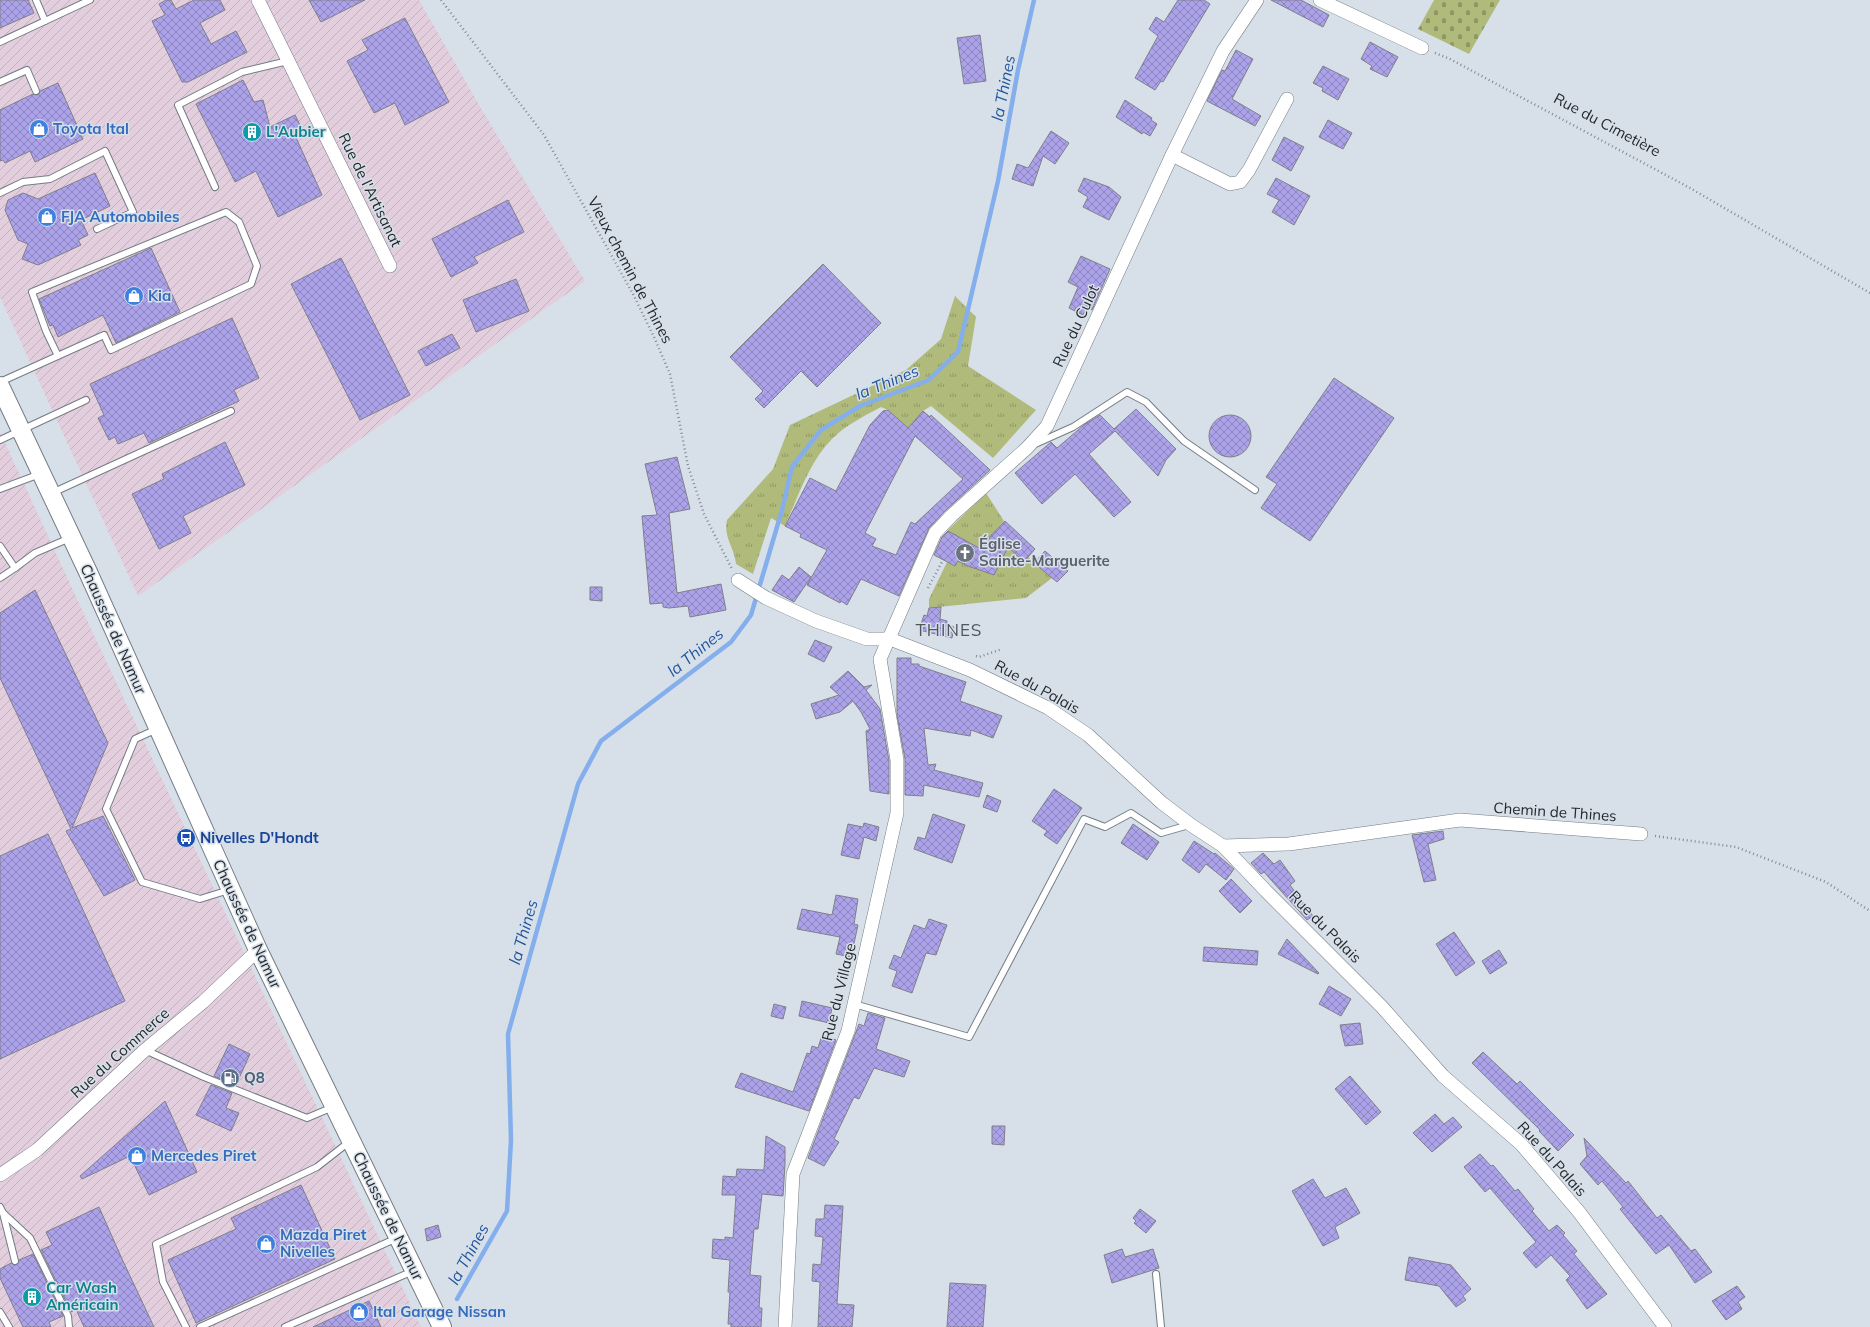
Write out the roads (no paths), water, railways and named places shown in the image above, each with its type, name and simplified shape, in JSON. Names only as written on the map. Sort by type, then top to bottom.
[{"type":"main road","name":"Chaussée de Namur","points":[[0,386],[71,537],[258,950],[442,1327]]},
{"type":"street","name":"Rue de l'Artisanat","points":[[258,0],[390,266]]},
{"type":"street","name":"Rue du Culot","points":[[890,639],[935,533],[951,516],[1027,448],[1047,426],[1172,155],[1223,51],[1257,0]]},
{"type":"street","points":[[1320,0],[1422,48]]},
{"type":"street","points":[[1172,155],[1230,184],[1240,182],[1249,170],[1287,99]]},
{"type":"street","points":[[738,580],[766,598],[816,621],[866,639],[890,639],[880,659]]},
{"type":"street","name":"Rue du Village","points":[[785,1327],[793,1174],[848,1031],[896,813],[897,760],[880,659],[866,639]]},
{"type":"street","name":"Rue du Palais","points":[[890,639],[970,670],[1048,708],[1088,735],[1162,803],[1190,825],[1223,846],[1266,892],[1382,1007],[1443,1076],[1521,1144],[1579,1212],[1665,1327]]},
{"type":"street","name":"Chemin de Thines","points":[[1223,846],[1289,844],[1460,820],[1640,834]]},
{"type":"street","name":"Rue du Commerce","points":[[0,1175],[37,1150],[145,1050],[203,1002],[258,950]]},
{"type":"lane","points":[[36,0],[45,21]]},
{"type":"lane","points":[[0,42],[90,0]]},
{"type":"lane","points":[[215,187],[178,106],[242,72],[288,60]]},
{"type":"lane","points":[[0,82],[27,70],[36,91]]},
{"type":"lane","points":[[0,193],[22,182],[50,179],[105,151],[133,212],[97,229]]},
{"type":"lane","points":[[0,382],[58,356],[104,335],[111,350],[251,284],[257,266],[239,222],[226,212],[32,292],[46,331],[58,356]]},
{"type":"lane","points":[[1027,448],[1073,426],[1127,392],[1146,402],[1184,441],[1255,490]]},
{"type":"lane","points":[[0,440],[86,400]]},
{"type":"lane","points":[[51,494],[231,411]]},
{"type":"lane","points":[[0,489],[41,474]]},
{"type":"lane","points":[[0,578],[35,553],[71,537]]},
{"type":"lane","points":[[0,546],[15,568]]},
{"type":"lane","points":[[158,729],[135,739],[106,809],[142,882],[200,899],[231,890]]},
{"type":"lane","points":[[854,1004],[969,1037],[1084,819],[1105,827],[1131,813],[1161,833],[1190,825]]},
{"type":"lane","points":[[145,1050],[204,1077],[307,1118],[334,1106]]},
{"type":"lane","points":[[186,1327],[163,1282],[156,1244],[317,1167],[351,1140]]},
{"type":"lane","points":[[1,1210],[16,1262]]},
{"type":"lane","points":[[1,1210],[30,1238],[68,1316],[69,1327]]},
{"type":"lane","points":[[200,1327],[399,1238]]},
{"type":"lane","points":[[285,1327],[415,1270]]},
{"type":"lane","points":[[1156,1274],[1161,1327]]},
{"type":"lane","points":[[0,1312],[9,1327]]},
{"type":"waterway","name":"la Thines","points":[[457,1299],[507,1211],[511,1140],[508,1034],[578,784],[601,741],[731,642],[751,615],[782,510],[792,467],[821,430],[860,406],[929,380],[958,352],[998,181],[1018,70],[1034,0]]},
{"type":"place","name":"Toyota Ital","points":[[39,129]]},
{"type":"place","name":"L'Aubier","points":[[252,132]]},
{"type":"place","name":"FJA Automobiles","points":[[47,217]]},
{"type":"place","name":"Kia","points":[[134,296]]},
{"type":"place","name":"Église Sainte-Marguerite","points":[[965,553]]},
{"type":"place","name":"Nivelles D'Hondt","points":[[186,838]]},
{"type":"place","name":"Q8","points":[[230,1078]]},
{"type":"place","name":"Mercedes Piret","points":[[137,1156]]},
{"type":"place","name":"Mazda Piret Nivelles","points":[[266,1244]]},
{"type":"place","name":"Car Wash Américain","points":[[32,1297]]},
{"type":"place","name":"Ital Garage Nissan","points":[[359,1312]]},
{"type":"district","name":"THINES","points":[[949,630]]}]
